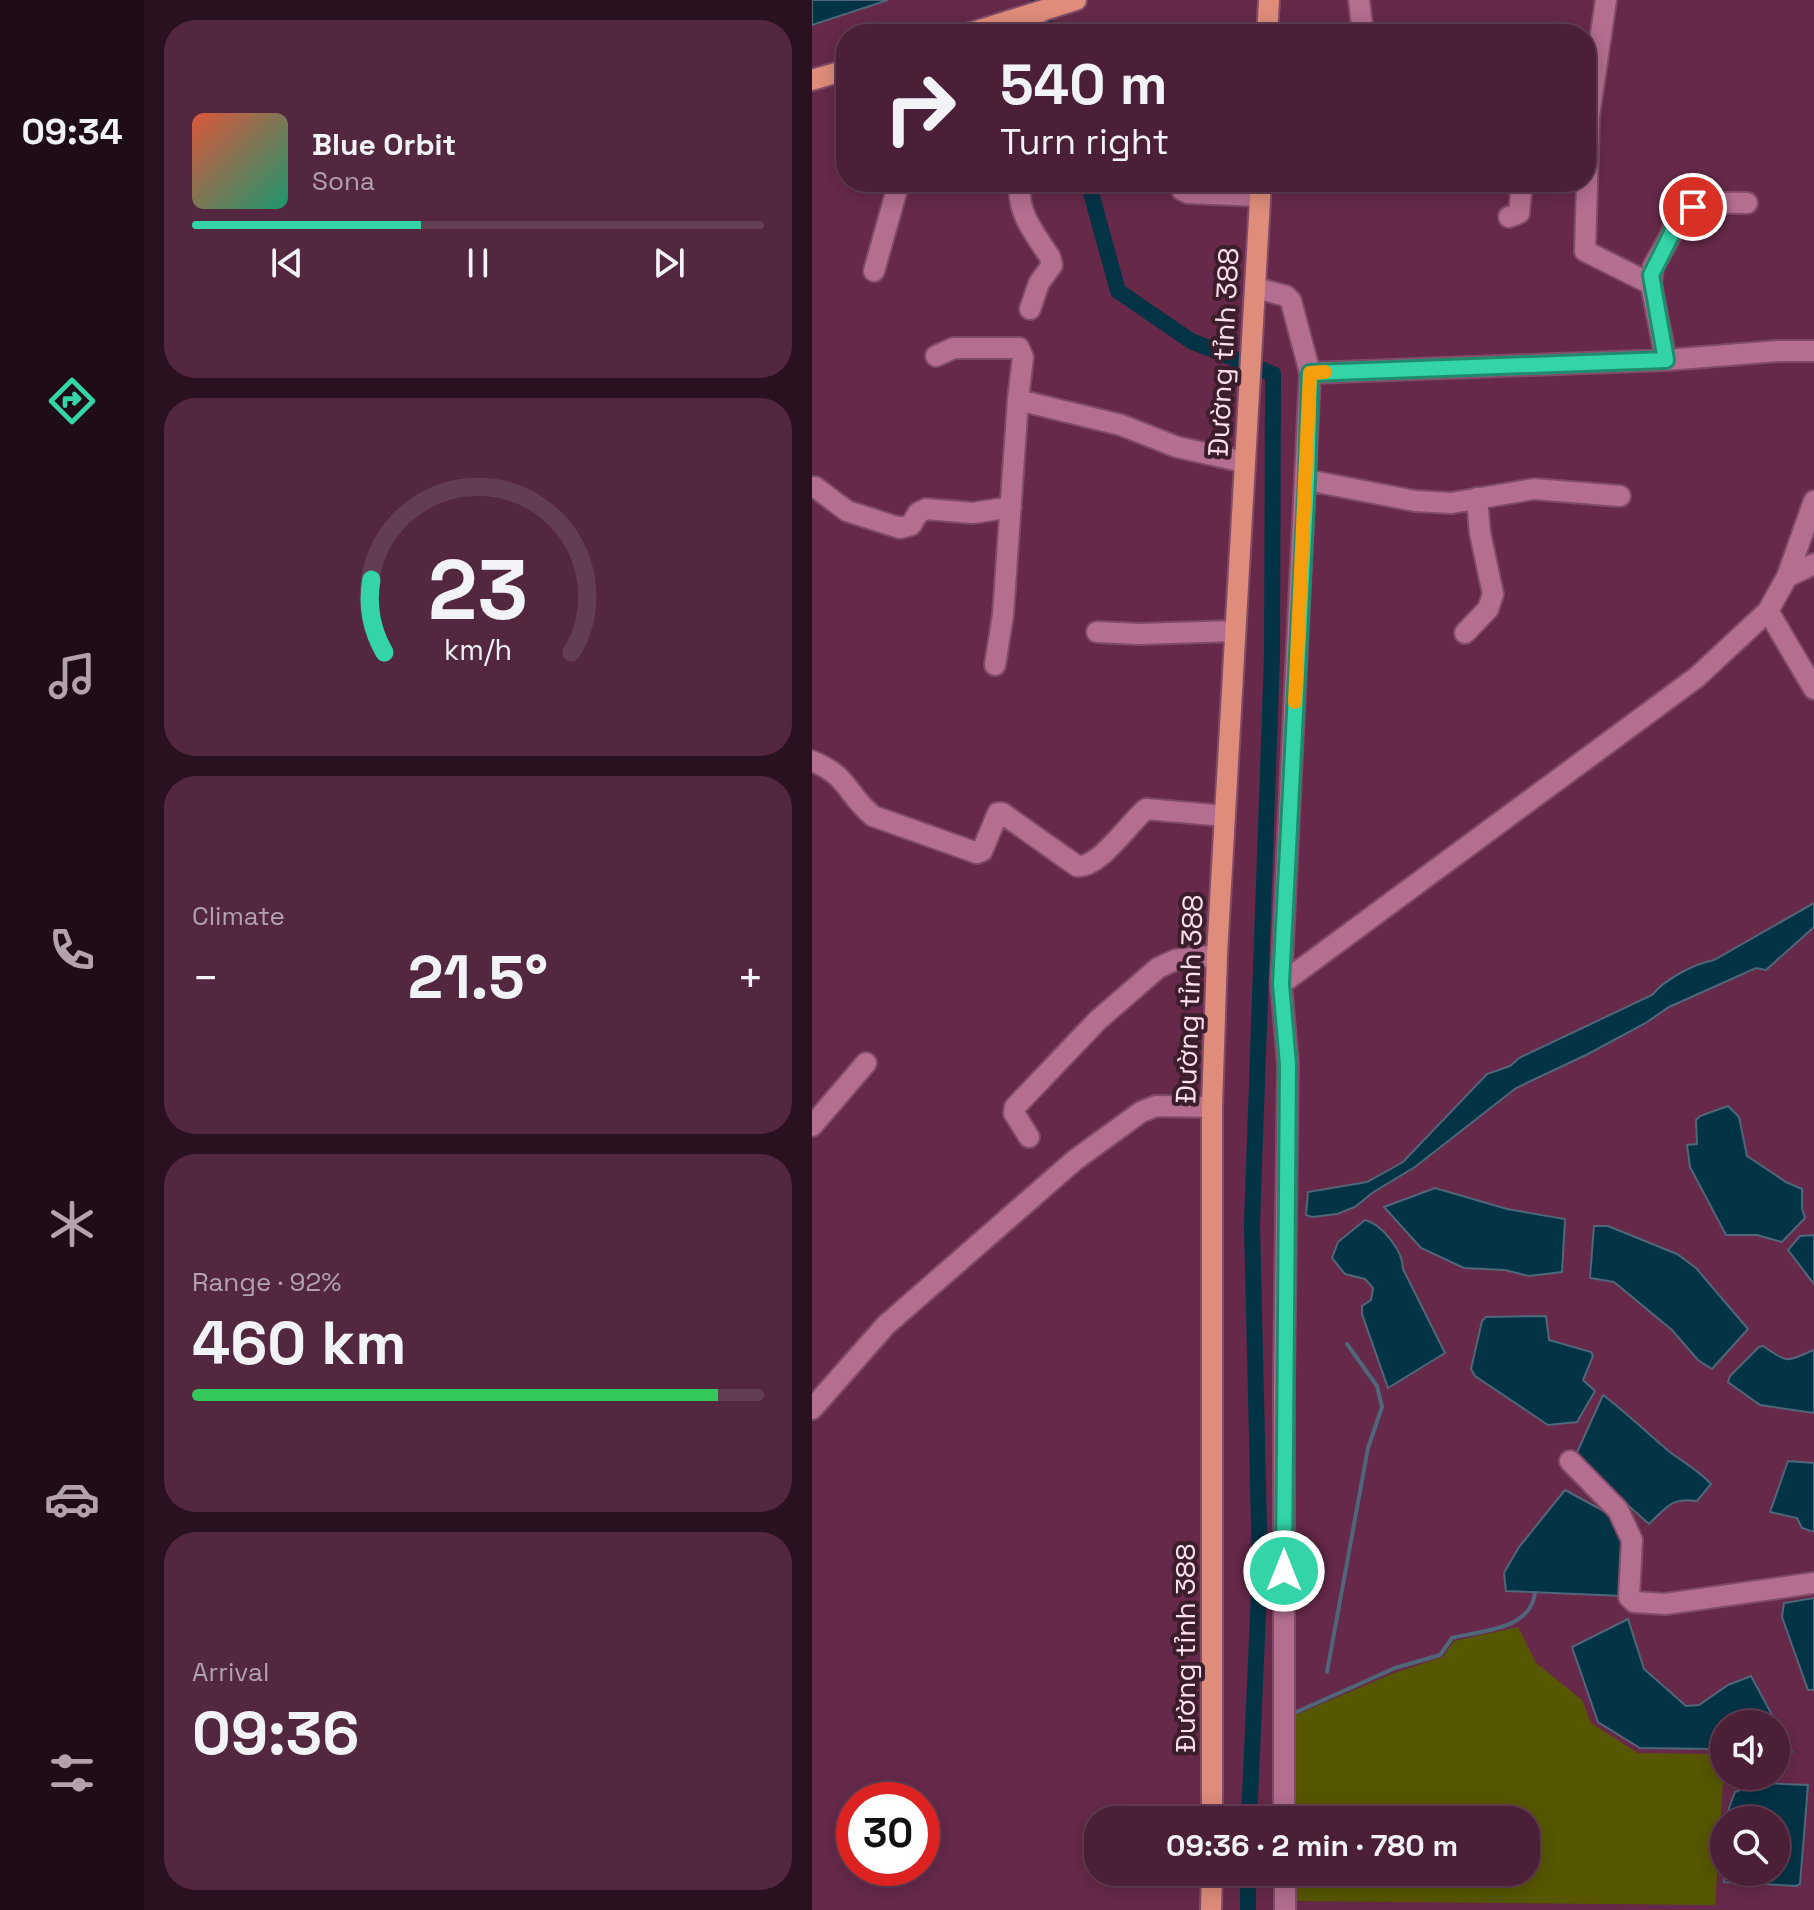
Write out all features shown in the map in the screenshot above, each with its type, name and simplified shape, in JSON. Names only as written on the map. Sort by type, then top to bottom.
[{"type":"main road","points":[[999,24],[1076,0]]},
{"type":"main road","points":[[1268,24],[1269,0]]},
{"type":"main road","points":[[812,80],[836,73]]},
{"type":"main road","name":"Đường tỉnh 388","points":[[1212,1806],[1212,1107],[1217,955],[1260,192]]},
{"type":"main road","points":[[1211,1910],[1212,1886]]},
{"type":"street","points":[[1359,0],[1362,24]]},
{"type":"street","points":[[1596,61],[1606,0]]},
{"type":"street","points":[[1026,24],[1044,10]]},
{"type":"street","points":[[874,271],[896,192]]},
{"type":"street","points":[[1018,192],[1022,210],[1052,265],[1039,283],[1030,309]]},
{"type":"street","points":[[1186,192],[1206,192]]},
{"type":"street","points":[[1509,217],[1519,213],[1521,192]]},
{"type":"street","points":[[1586,192],[1585,251],[1651,284]]},
{"type":"street","points":[[1666,360],[1651,284],[1653,267],[1671,235],[1678,213],[1693,207],[1747,203]]},
{"type":"street","points":[[1256,288],[1286,296],[1291,301],[1310,373],[1281,984],[1288,1064],[1284,1806]]},
{"type":"street","points":[[936,356],[954,348],[1019,348],[1023,357],[1003,615],[995,665]]},
{"type":"street","points":[[1310,373],[1666,360],[1814,351]]},
{"type":"street","points":[[1018,400],[1121,425],[1177,447],[1244,462]]},
{"type":"street","points":[[1307,480],[1415,501],[1451,503],[1534,489],[1620,496]]},
{"type":"street","points":[[815,487],[847,511],[900,528],[911,525],[918,513],[926,509],[973,513],[1011,507]]},
{"type":"street","points":[[1465,633],[1488,609],[1493,594],[1480,533],[1477,498]]},
{"type":"street","points":[[1281,984],[1697,677],[1768,611],[1787,577],[1814,501]]},
{"type":"street","points":[[1787,577],[1814,564]]},
{"type":"street","points":[[1768,611],[1814,689]]},
{"type":"street","points":[[1097,632],[1158,634],[1235,631]]},
{"type":"street","points":[[812,761],[836,773],[873,816],[977,853],[982,851],[998,813],[1077,866],[1085,867],[1096,861],[1146,809],[1225,816]]},
{"type":"street","points":[[1029,1137],[1014,1113],[1015,1107],[1098,1020],[1166,963],[1217,955]]},
{"type":"street","points":[[812,1126],[866,1063]]},
{"type":"street","points":[[812,1409],[886,1325],[1075,1160],[1141,1112],[1156,1106],[1212,1107]]},
{"type":"street","points":[[1570,1461],[1618,1510],[1632,1540],[1629,1597],[1634,1602],[1665,1604],[1814,1583]]},
{"type":"street","points":[[1285,1886],[1285,1910]]},
{"type":"shaded area","points":[[1518,1627],[1536,1663],[1582,1700],[1591,1723],[1638,1753],[1710,1756],[1710,1790],[1722,1790],[1721,1806],[1710,1806],[1710,1886],[1716,1886],[1715,1905],[1292,1901],[1292,1886],[1540,1886],[1540,1806],[1292,1806],[1291,1717],[1394,1673],[1443,1657],[1454,1641]]},
{"type":"water","points":[[812,0],[888,0],[812,25]]},
{"type":"water","points":[[1814,903],[1814,927],[1766,970],[1756,968],[1669,1007],[1588,1054],[1516,1088],[1415,1167],[1355,1207],[1337,1214],[1306,1215],[1308,1192],[1367,1182],[1403,1162],[1487,1074],[1510,1066],[1519,1058],[1652,995],[1680,973],[1714,960]]},
{"type":"water","points":[[1728,1106],[1739,1117],[1747,1156],[1802,1189],[1805,1218],[1782,1242],[1757,1235],[1726,1235],[1690,1167],[1687,1145],[1697,1144],[1696,1120]]},
{"type":"water","points":[[1435,1188],[1507,1209],[1565,1219],[1562,1272],[1529,1276],[1505,1270],[1464,1268],[1421,1248],[1384,1207]]},
{"type":"water","points":[[1365,1220],[1378,1227],[1395,1247],[1445,1353],[1388,1388],[1362,1314],[1362,1306],[1371,1300],[1373,1288],[1365,1279],[1345,1274],[1332,1258],[1338,1242]]},
{"type":"water","points":[[1594,1226],[1608,1226],[1677,1254],[1696,1268],[1748,1329],[1712,1369],[1698,1360],[1672,1330],[1614,1282],[1590,1278]]},
{"type":"water","points":[[1814,1235],[1814,1284],[1788,1250],[1800,1236]]},
{"type":"water","points":[[1546,1316],[1549,1340],[1591,1352],[1593,1356],[1583,1380],[1595,1391],[1577,1422],[1548,1425],[1475,1376],[1471,1369],[1482,1321],[1486,1317]]},
{"type":"water","points":[[1763,1346],[1787,1359],[1814,1350],[1814,1413],[1760,1405],[1728,1382],[1730,1376]]},
{"type":"water","points":[[1603,1395],[1711,1484],[1697,1501],[1675,1502],[1649,1524],[1629,1506],[1613,1499],[1574,1459]]},
{"type":"water","points":[[1788,1461],[1814,1463],[1814,1532],[1802,1528],[1797,1518],[1770,1512]]},
{"type":"water","points":[[1565,1490],[1613,1516],[1626,1539],[1623,1596],[1506,1591],[1504,1573],[1519,1547]]},
{"type":"water","points":[[1814,1598],[1814,1690],[1808,1690],[1782,1617],[1784,1603]]},
{"type":"water","points":[[1628,1619],[1644,1669],[1686,1706],[1699,1705],[1728,1685],[1751,1676],[1769,1710],[1710,1710],[1710,1749],[1640,1748],[1598,1722],[1572,1647]]},
{"type":"water","points":[[1790,1784],[1808,1785],[1800,1884],[1790,1886],[1790,1806],[1730,1806],[1735,1792],[1790,1790]]},
{"type":"waterway","points":[[1039,0],[1045,24]]},
{"type":"waterway","points":[[1091,192],[1118,291],[1191,341],[1273,374],[1272,656],[1252,1224],[1260,1570],[1250,1806]]},
{"type":"waterway","points":[[1327,1672],[1368,1448],[1382,1407],[1377,1386],[1347,1344]]},
{"type":"waterway","points":[[1292,1714],[1395,1668],[1440,1655],[1452,1638],[1491,1630],[1515,1621],[1524,1615],[1535,1593]]},
{"type":"waterway","points":[[1248,1886],[1248,1910]]},
{"type":"slow traffic","points":[[1295,702],[1310,373],[1325,372]]},
{"type":"route","points":[[1284,1571],[1288,1064],[1281,984],[1310,373],[1666,360],[1651,275],[1671,235],[1675,217],[1683,209],[1693,207]]}]
